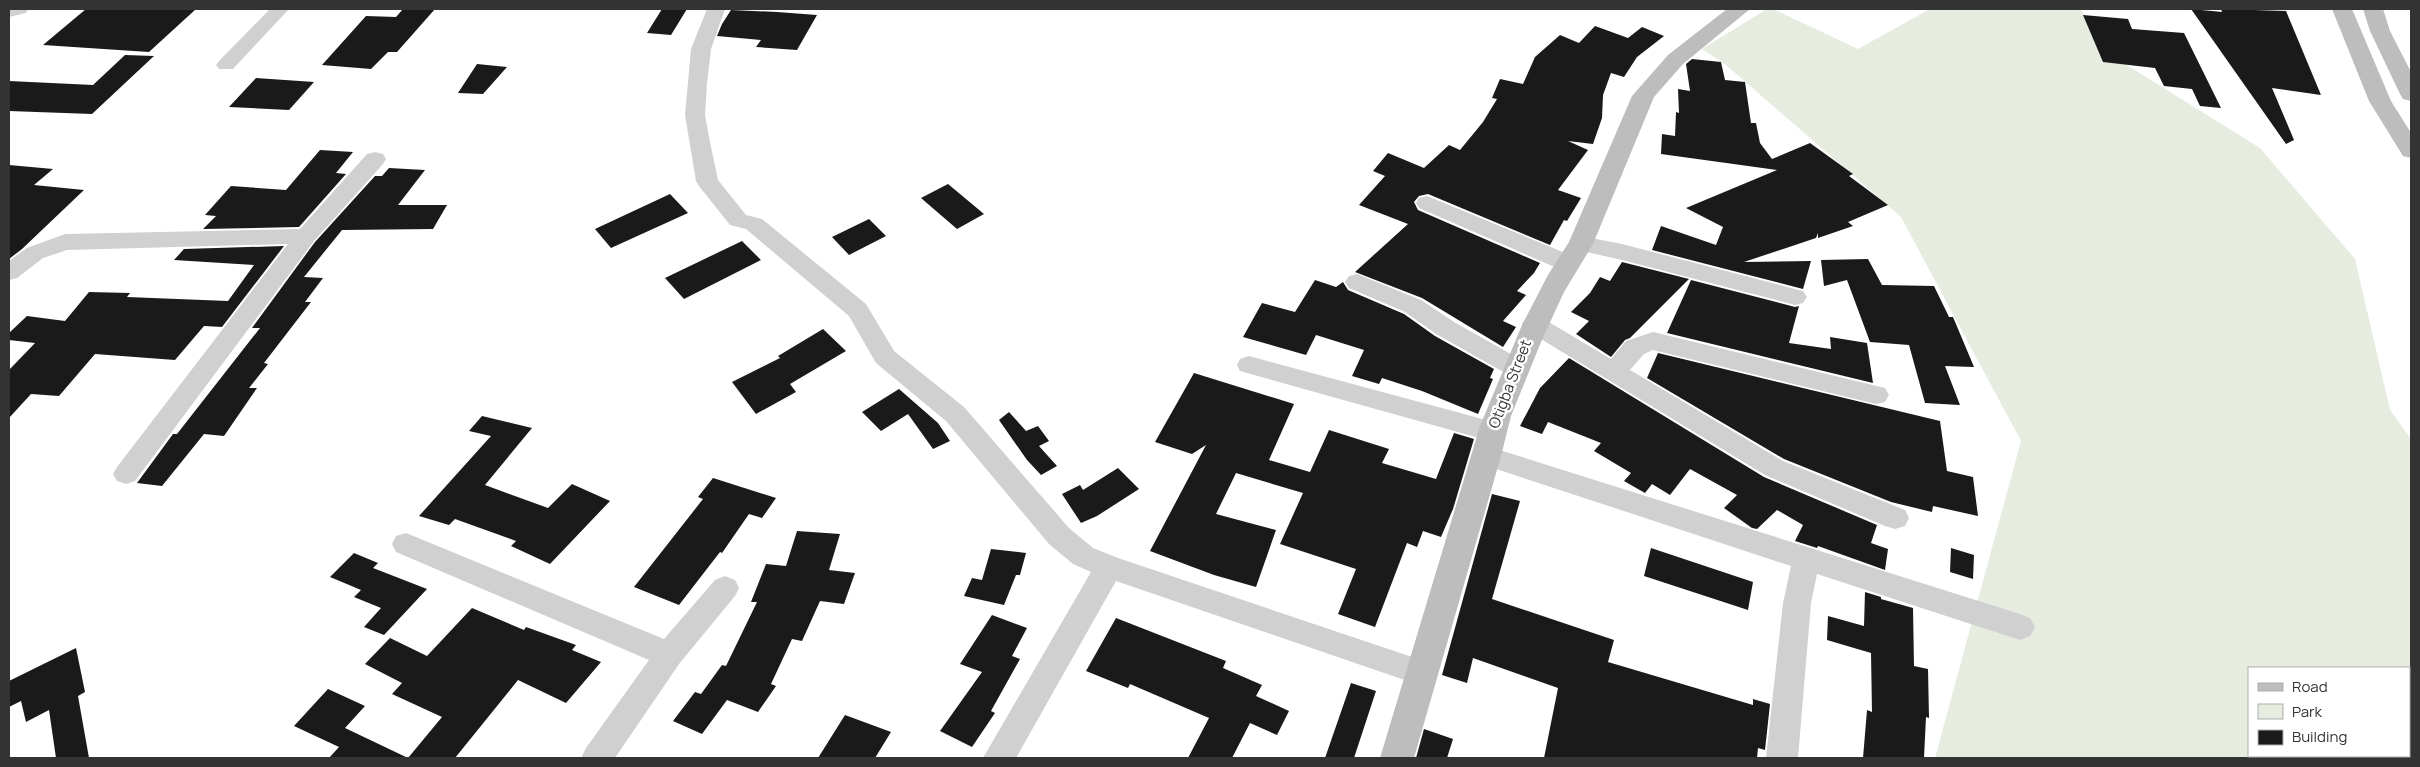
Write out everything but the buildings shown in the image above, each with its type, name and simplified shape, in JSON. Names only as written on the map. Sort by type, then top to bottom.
[{"type":"street","points":[[9,10],[19,9]]},
{"type":"street","points":[[226,65],[280,9]]},
{"type":"street","points":[[716,9],[701,49],[695,115],[707,181],[738,220],[754,224],[858,310],[885,357],[954,414],[1059,536],[1083,556],[1109,566],[1422,673]]},
{"type":"street","name":"Otigba Street","points":[[1397,758],[1489,444],[1534,324],[1574,254],[1642,96],[1652,82],[1703,36],[1740,9]]},
{"type":"street","points":[[2342,9],[2380,101],[2411,151]]},
{"type":"street","points":[[2373,9],[2380,31],[2411,94]]},
{"type":"street","points":[[126,474],[306,236],[375,159]]},
{"type":"street","points":[[1426,203],[1574,254],[1622,252],[1794,297]]},
{"type":"street","points":[[9,272],[35,253],[65,242],[306,236]]},
{"type":"street","points":[[1356,282],[1413,306],[1445,328],[1516,368]]},
{"type":"street","points":[[1534,324],[1774,468],[1895,518]]},
{"type":"street","points":[[1615,372],[1636,346],[1641,342],[1653,341],[1876,395]]},
{"type":"street","points":[[1250,366],[1489,444],[1806,559],[2020,627]]},
{"type":"street","points":[[406,544],[669,655]]},
{"type":"street","points":[[1782,758],[1797,603],[1806,559]]},
{"type":"street","points":[[999,758],[1109,566]]},
{"type":"street","points":[[597,758],[669,655],[725,588]]},
{"type":"green space","points":[[1767,9],[1773,9],[1858,49],[1930,9],[2080,9],[2122,62],[2260,148],[2355,259],[2390,410],[2411,439],[2411,758],[1935,758],[2021,441],[1901,217],[1726,65],[1702,49]]}]
